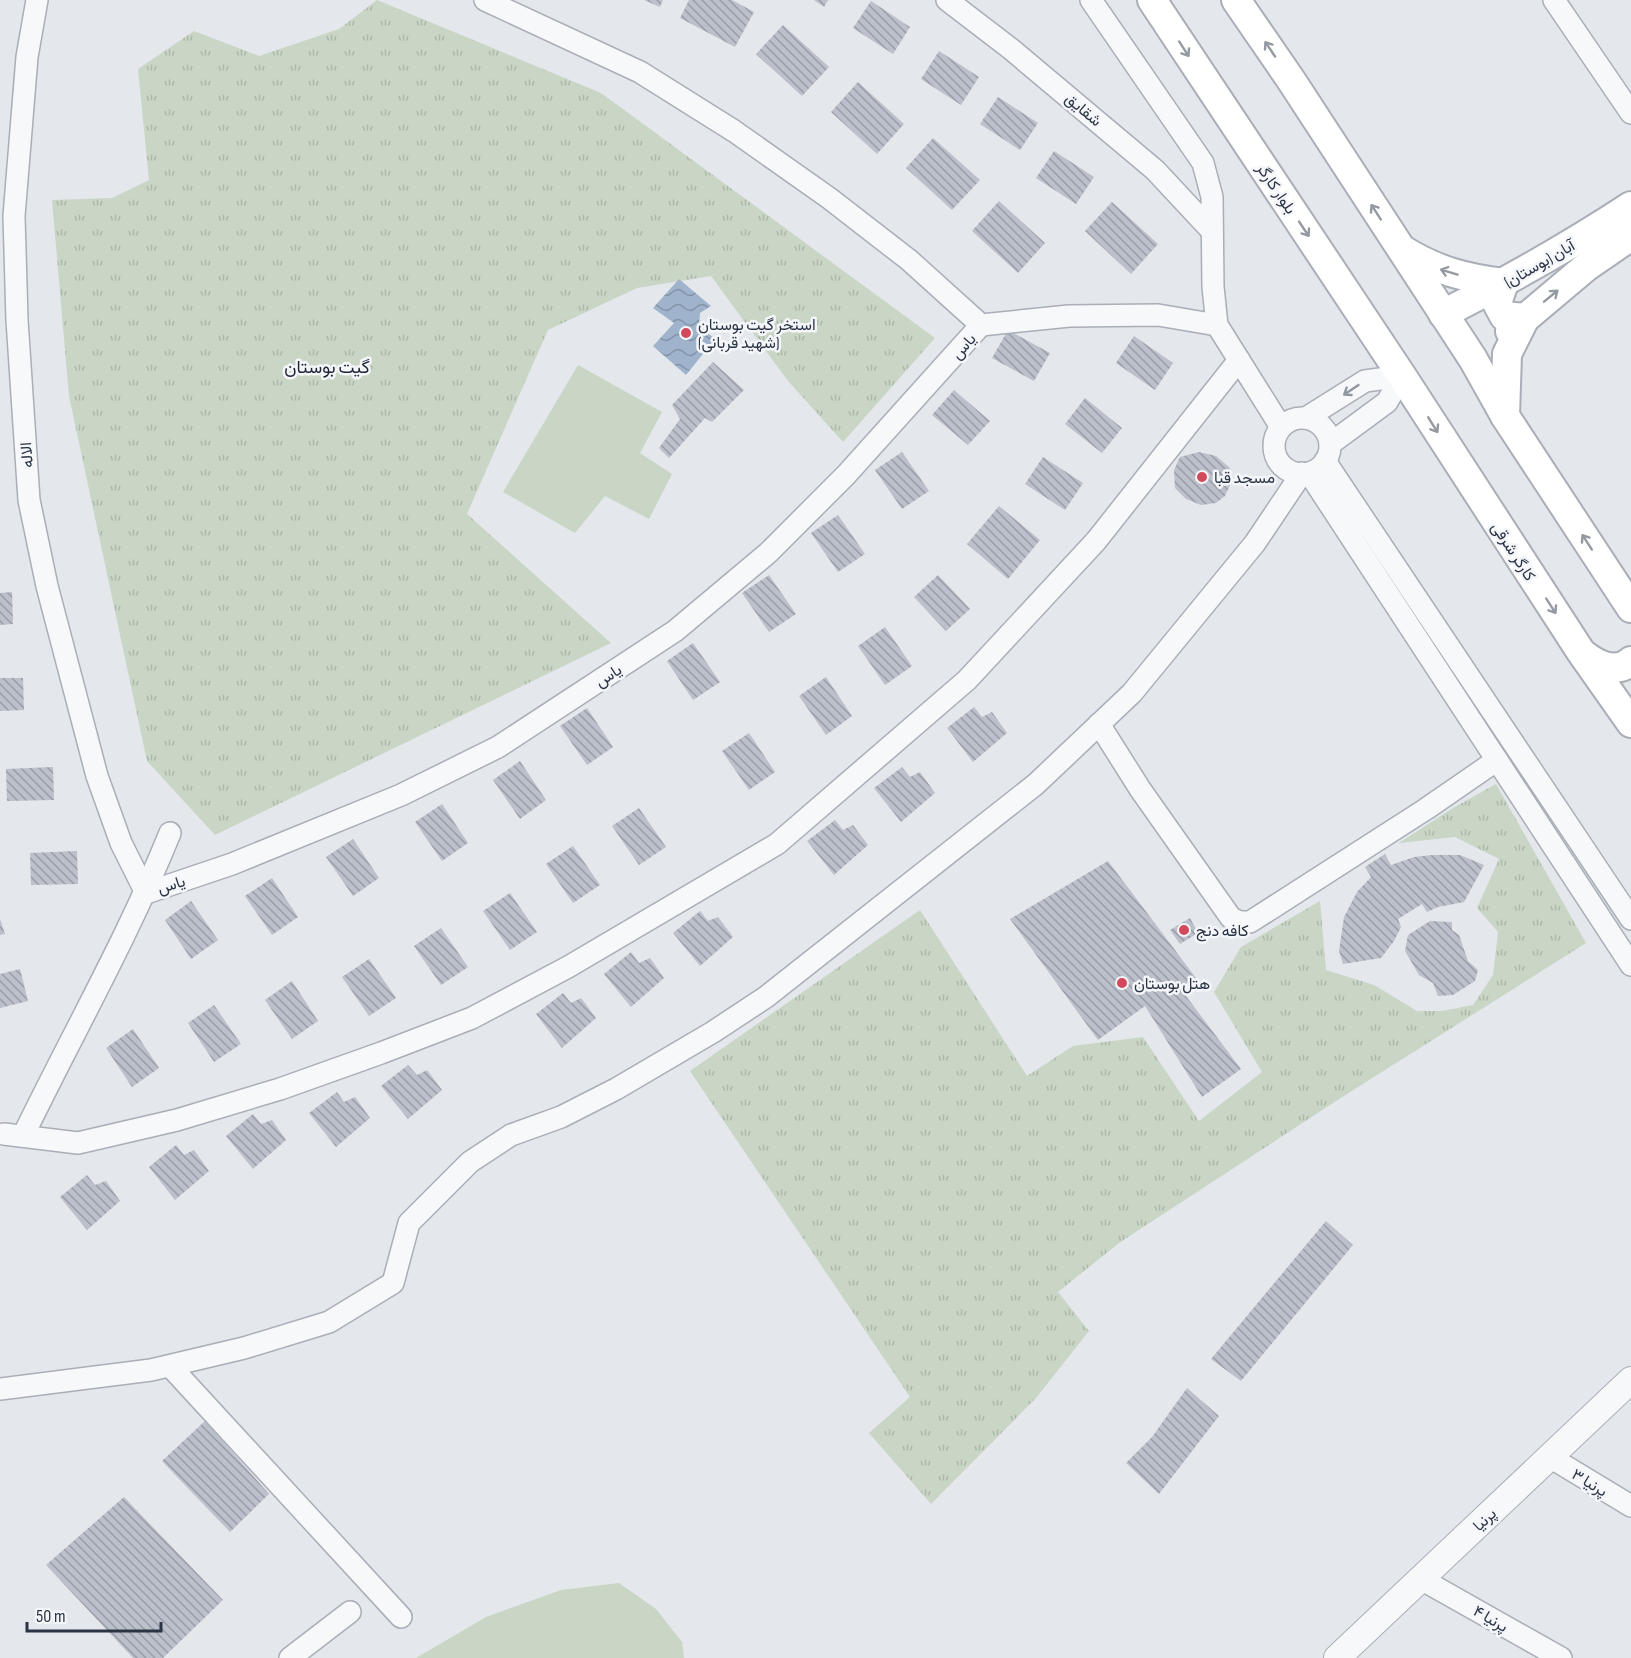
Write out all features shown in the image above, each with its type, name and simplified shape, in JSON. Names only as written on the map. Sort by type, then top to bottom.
[{"type":"main road","name":"بلوار کارگر","points":[[1152,0],[1401,376]]},
{"type":"main road","points":[[1236,0],[1291,80],[1473,359],[1506,416],[1631,608]]},
{"type":"main road","name":"آبان (بوستان)","points":[[1443,314],[1504,283],[1631,206]]},
{"type":"main road","name":"آبان (بوستان)","points":[[1473,359],[1586,267],[1631,236]]},
{"type":"main road","points":[[1399,248],[1424,263],[1446,272],[1504,283],[1497,303],[1504,316],[1525,318],[1508,354],[1506,416]]},
{"type":"main road","name":"کارگر شرقی","points":[[1401,376],[1581,652],[1631,723]]},
{"type":"main road","points":[[1581,652],[1597,664],[1612,668],[1626,665],[1631,661]]},
{"type":"street","name":"الاله","points":[[37,0],[27,57],[14,216],[17,320],[29,500],[47,586],[97,776],[122,843],[146,893]]},
{"type":"street","points":[[485,0],[640,72],[734,131],[829,198],[909,260],[981,325],[1069,316],[1158,315],[1217,325]]},
{"type":"street","name":"شقایق","points":[[947,0],[1011,49],[1155,170],[1211,230]]},
{"type":"street","points":[[1091,0],[1203,164],[1212,197],[1211,230],[1217,325],[1281,427]]},
{"type":"street","points":[[1554,0],[1631,113]]},
{"type":"street","name":"یاس","points":[[146,893],[232,864],[401,795],[498,747],[675,631],[768,553],[846,475],[981,325]]},
{"type":"street","points":[[170,833],[146,893],[69,1042],[7,1135],[78,1143],[177,1120],[280,1089],[381,1053],[472,1018],[559,972],[777,844],[967,680],[1096,541],[1239,360]]},
{"type":"street","points":[[1306,418],[1365,381],[1401,376]]},
{"type":"street","points":[[0,1389],[170,1366],[244,1348],[329,1322],[393,1282],[409,1223],[470,1162],[511,1135],[561,1117],[616,1089],[693,1044],[766,997],[1036,784],[1132,693],[1255,543],[1316,463],[1387,402],[1401,376]]},
{"type":"street","points":[[1297,418],[1315,421],[1323,427],[1328,435],[1316,463],[1286,468],[1275,454],[1276,435],[1281,427],[1297,418]]},
{"type":"street","points":[[1316,463],[1497,760],[1631,965]]},
{"type":"street","points":[[1316,463],[1631,919]]},
{"type":"street","points":[[1100,724],[1153,807],[1231,918],[1240,922],[1250,922],[1426,809],[1497,760]]},
{"type":"street","points":[[170,1366],[400,1617]]},
{"type":"street","name":"پرنیا","points":[[1337,1658],[1631,1380]]},
{"type":"street","name":"پرنیا ۳","points":[[1550,1457],[1631,1506]]},
{"type":"street","name":"پرنیا ۴","points":[[1421,1579],[1561,1658]]},
{"type":"street","points":[[290,1658],[350,1612]]},
{"type":"green space","points":[[377,0],[601,93],[935,338],[843,442],[788,381],[711,276],[637,288],[548,330],[467,514],[611,643],[215,835],[147,761],[69,396],[52,200],[112,198],[149,180],[138,69],[194,31],[259,56],[339,29]]},
{"type":"green space","points":[[578,365],[662,412],[640,453],[672,474],[649,519],[605,496],[575,533],[503,492]]},
{"type":"green space","points":[[1496,784],[1586,943],[1336,1101],[1119,1243],[1058,1292],[1089,1331],[1036,1398],[931,1504],[869,1433],[910,1397],[690,1071],[920,910],[1027,1076],[1073,1046],[1143,1037],[1199,1121],[1262,1072],[1214,992],[1241,947],[1320,901],[1326,970],[1374,985],[1417,1011],[1442,1011],[1473,1005],[1493,975],[1498,932],[1477,908],[1499,859],[1455,837],[1399,843],[1453,808]]},
{"type":"green space","points":[[619,1583],[656,1609],[682,1642],[684,1658],[416,1658],[486,1617],[561,1590]]},
{"type":"water","name":"استخر گیت بوستان (شهید قربانی)","points":[[679,279],[711,306],[700,313],[699,326],[715,339],[686,375],[653,346],[674,323],[653,308]]},
{"type":"building","points":[[644,0],[663,0],[660,7]]},
{"type":"building","points":[[689,0],[732,0],[754,12],[735,47],[680,18]]},
{"type":"building","points":[[814,0],[828,0],[824,7]]},
{"type":"building","points":[[871,1],[910,27],[893,54],[853,28]]},
{"type":"building","points":[[783,25],[829,67],[802,96],[756,54]]},
{"type":"building","points":[[939,51],[979,77],[961,105],[921,79]]},
{"type":"building","points":[[858,82],[904,124],[877,154],[831,112]]},
{"type":"building","points":[[998,97],[1038,123],[1020,150],[980,124]]},
{"type":"building","points":[[933,138],[980,180],[952,210],[906,168]]},
{"type":"building","points":[[1054,151],[1094,177],[1076,204],[1036,178]]},
{"type":"building","points":[[999,201],[1045,243],[1018,273],[972,231]]},
{"type":"building","points":[[1112,202],[1158,244],[1131,274],[1085,231]]},
{"type":"building","points":[[1008,330],[1050,353],[1034,381],[992,358]]},
{"type":"building","points":[[1134,336],[1173,363],[1155,390],[1116,363]]},
{"type":"building","points":[[713,362],[744,390],[712,422],[705,418],[669,458],[659,448],[680,419],[672,405]]},
{"type":"building","points":[[954,390],[990,421],[968,445],[932,415]]},
{"type":"building","points":[[1085,398],[1122,428],[1102,453],[1065,424]]},
{"type":"building","points":[[902,452],[929,491],[902,509],[875,470]]},
{"type":"building","name":"مسجد قبا","points":[[1199,452],[1216,456],[1230,468],[1231,483],[1225,496],[1216,503],[1201,505],[1186,499],[1175,488],[1174,470],[1180,457]]},
{"type":"building","points":[[1043,457],[1083,483],[1065,510],[1025,484]]},
{"type":"building","points":[[999,506],[1040,540],[1008,579],[967,544]]},
{"type":"building","points":[[838,515],[865,554],[838,572],[811,533]]},
{"type":"building","points":[[769,575],[796,614],[769,632],[742,593]]},
{"type":"building","points":[[938,575],[970,609],[946,631],[914,597]]},
{"type":"building","points":[[12,592],[13,624],[0,625],[0,593]]},
{"type":"building","points":[[885,627],[912,666],[885,685],[858,646]]},
{"type":"building","points":[[693,643],[720,682],[693,700],[667,661]]},
{"type":"building","points":[[826,677],[852,716],[826,735],[799,696]]},
{"type":"building","points":[[0,678],[23,678],[24,710],[0,711]]},
{"type":"building","points":[[974,707],[982,717],[992,712],[1007,733],[973,762],[947,728]]},
{"type":"building","points":[[587,708],[613,747],[587,765],[560,726]]},
{"type":"building","points":[[749,733],[775,772],[749,790],[722,751]]},
{"type":"building","points":[[520,761],[546,800],[520,819],[493,780]]},
{"type":"building","points":[[53,767],[54,800],[7,801],[6,769]]},
{"type":"building","points":[[902,767],[910,777],[920,772],[935,793],[901,822],[874,788]]},
{"type":"building","points":[[442,804],[468,843],[442,861],[415,822]]},
{"type":"building","points":[[639,808],[666,847],[639,865],[612,826]]},
{"type":"building","points":[[835,820],[843,830],[853,825],[868,845],[834,875],[807,841]]},
{"type":"building","points":[[353,839],[379,878],[353,896],[326,857]]},
{"type":"building","points":[[573,846],[600,885],[573,903],[546,864]]},
{"type":"building","points":[[77,851],[78,884],[31,885],[30,853]]},
{"type":"building","points":[[1385,854],[1391,865],[1414,857],[1460,855],[1484,865],[1464,902],[1438,907],[1427,912],[1422,904],[1398,919],[1401,927],[1381,958],[1343,964],[1339,951],[1344,917],[1357,892],[1371,877],[1365,867]]},
{"type":"building","name":"هتل بوستان","points":[[1108,861],[1196,978],[1180,988],[1241,1069],[1202,1097],[1145,1006],[1098,1040],[1010,919]]},
{"type":"building","points":[[272,878],[298,917],[272,935],[245,896]]},
{"type":"building","points":[[510,893],[537,932],[510,950],[483,911]]},
{"type":"building","points":[[191,901],[218,940],[191,959],[165,920]]},
{"type":"building","points":[[700,911],[708,921],[718,917],[733,937],[700,966],[673,933]]},
{"type":"building","points":[[1190,918],[1198,933],[1180,944],[1170,930]]},
{"type":"building","points":[[0,919],[5,934],[0,935]]},
{"type":"building","points":[[1430,921],[1452,922],[1452,930],[1459,935],[1468,961],[1478,970],[1475,981],[1453,995],[1438,996],[1433,983],[1419,975],[1405,951],[1408,935]]},
{"type":"building","points":[[441,928],[468,967],[441,985],[414,946]]},
{"type":"building","points":[[631,952],[639,963],[650,958],[664,978],[631,1007],[604,974]]},
{"type":"building","points":[[369,959],[396,998],[369,1016],[342,977]]},
{"type":"building","points":[[20,969],[28,1001],[0,1008],[0,974]]},
{"type":"building","points":[[292,981],[318,1021],[292,1039],[265,1000]]},
{"type":"building","points":[[563,993],[571,1003],[581,998],[596,1018],[562,1048],[536,1014]]},
{"type":"building","points":[[214,1005],[241,1044],[214,1062],[188,1023]]},
{"type":"building","points":[[133,1029],[159,1068],[132,1087],[106,1048]]},
{"type":"building","points":[[408,1065],[417,1075],[427,1070],[442,1090],[408,1119],[381,1086]]},
{"type":"building","points":[[337,1092],[344,1102],[355,1097],[370,1118],[336,1147],[309,1113]]},
{"type":"building","points":[[253,1114],[261,1124],[272,1120],[286,1140],[253,1169],[226,1136]]},
{"type":"building","points":[[176,1145],[184,1155],[194,1150],[209,1171],[175,1200],[149,1167]]},
{"type":"building","points":[[87,1175],[95,1185],[106,1181],[120,1201],[87,1230],[60,1197]]},
{"type":"building","points":[[1326,1221],[1353,1245],[1241,1381],[1211,1359]]},
{"type":"building","points":[[1187,1388],[1219,1416],[1159,1494],[1126,1463],[1152,1437]]},
{"type":"building","points":[[205,1421],[269,1494],[230,1532],[162,1461]]},
{"type":"building","points":[[124,1497],[223,1600],[163,1658],[133,1658],[46,1565]]},
{"type":"place","name":"استخر گیت بوستان (شهید قربانی)","points":[[686,333]]},
{"type":"place","name":"مسجد قبا","points":[[1202,477]]},
{"type":"place","name":"کافه دنج","points":[[1184,930]]},
{"type":"place","name":"هتل بوستان","points":[[1122,983]]},
{"type":"district","name":"گیت بوستان","points":[[327,367]]}]
